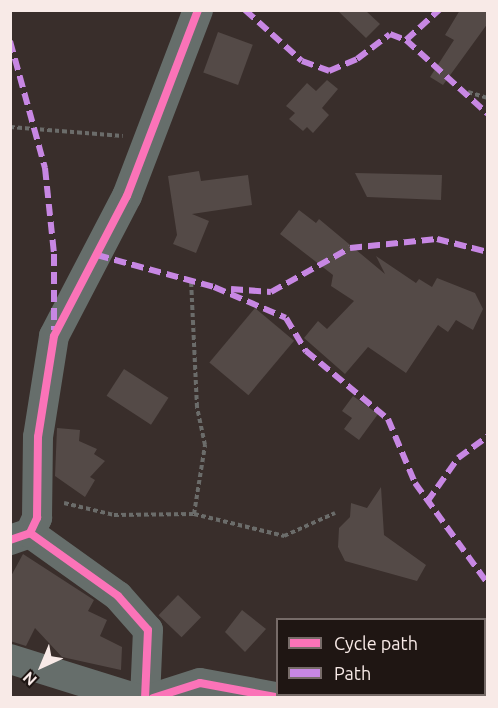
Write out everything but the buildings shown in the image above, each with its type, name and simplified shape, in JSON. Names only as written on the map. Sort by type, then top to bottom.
[{"type":"street","points":[[145,698],[148,630],[118,596],[20,537],[38,497],[38,437],[54,336],[127,196],[146,141],[198,10]]},
{"type":"street","points":[[10,659],[135,698]]},
{"type":"street","points":[[153,698],[208,690],[281,698]]},
{"type":"path","points":[[468,92],[488,98]]},
{"type":"path","points":[[10,127],[96,131],[146,141]]},
{"type":"path","points":[[191,280],[197,407],[205,445],[194,514]]},
{"type":"path","points":[[38,497],[114,515],[194,514],[284,536],[334,513]]},
{"type":"marked path","points":[[245,10],[302,61],[329,71],[357,59],[390,34],[406,40],[488,114]]},
{"type":"marked path","points":[[406,40],[439,10]]},
{"type":"marked path","points":[[10,41],[45,168],[54,254],[54,330]]},
{"type":"marked path","points":[[231,289],[271,292],[350,248],[437,239],[488,252]]},
{"type":"marked path","points":[[97,255],[214,287],[286,318],[306,351],[388,419],[415,483],[488,584]]},
{"type":"marked path","points":[[427,502],[458,458],[488,436]]},
{"type":"cycle path","points":[[10,540],[30,533],[37,518],[38,437],[54,336],[127,196],[198,10]]},
{"type":"cycle path","points":[[30,533],[118,596],[148,630],[145,698]]},
{"type":"cycle path","points":[[153,698],[200,683],[281,698]]}]
